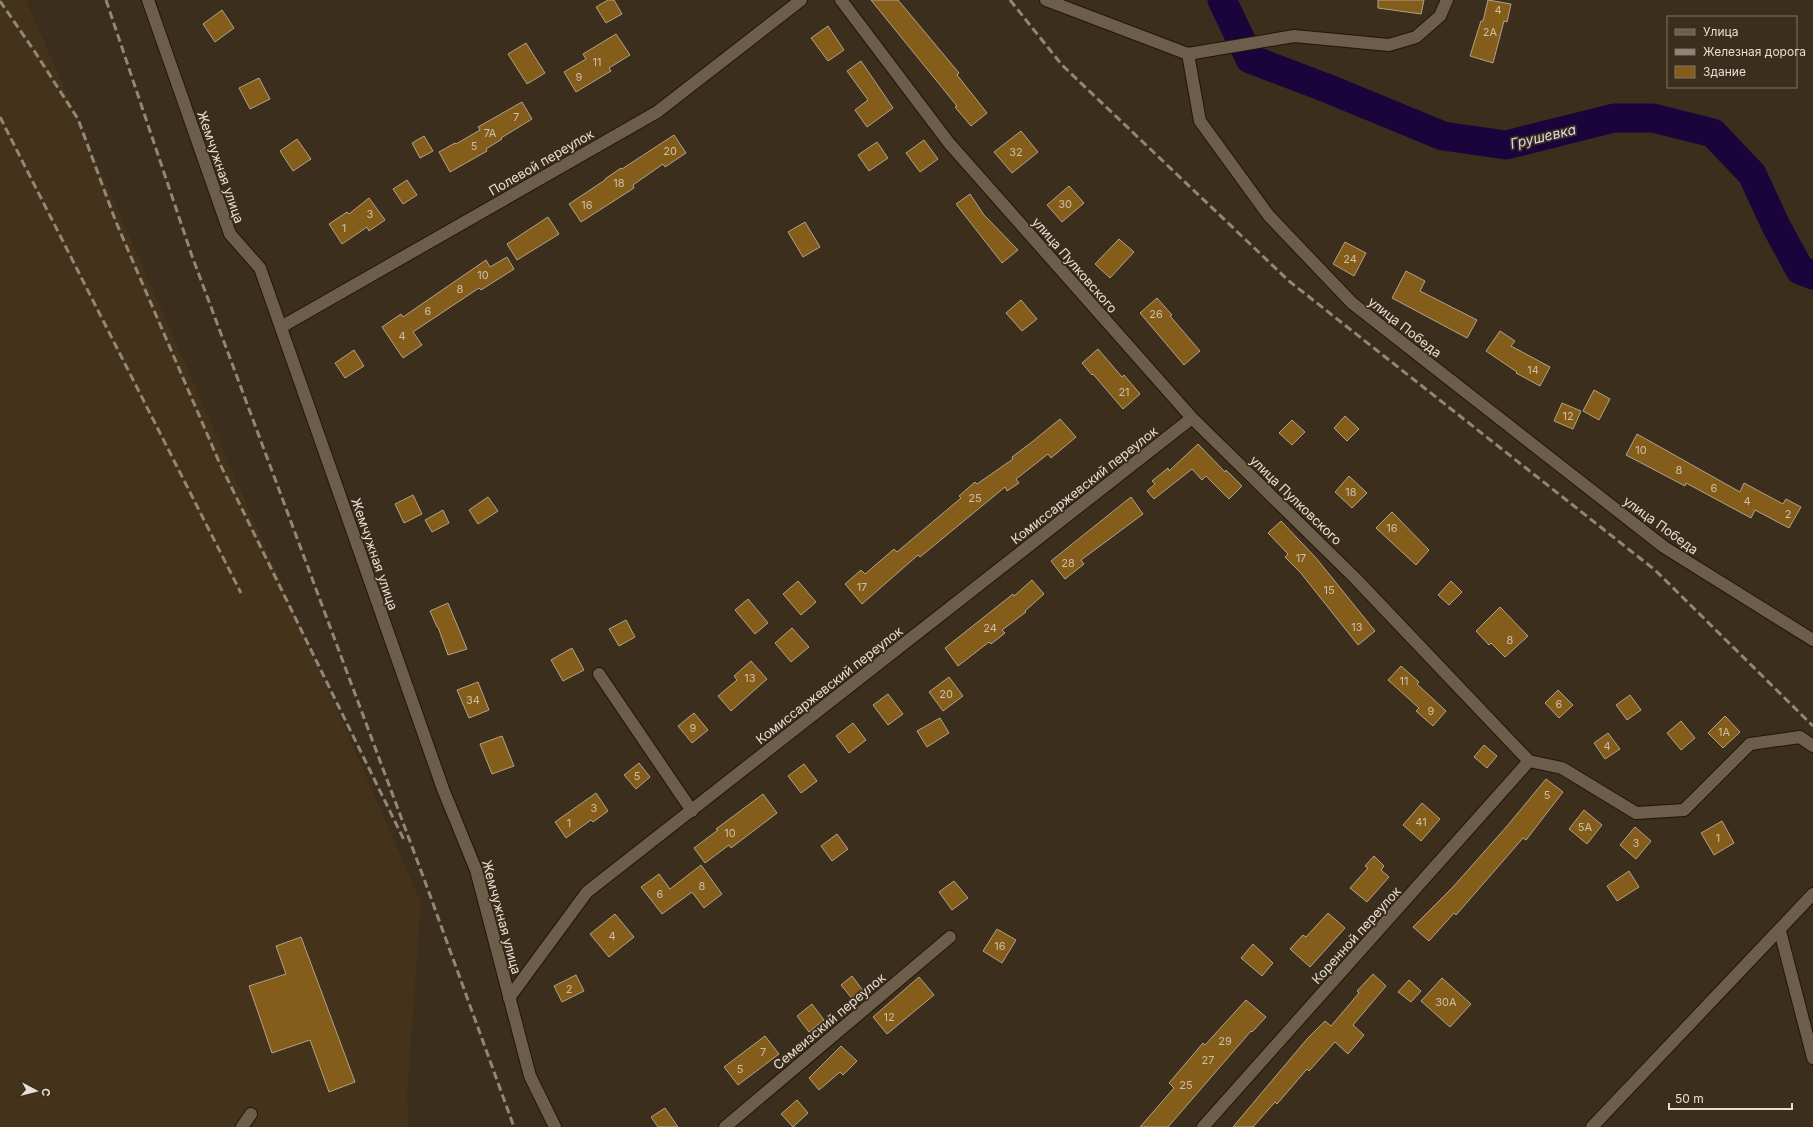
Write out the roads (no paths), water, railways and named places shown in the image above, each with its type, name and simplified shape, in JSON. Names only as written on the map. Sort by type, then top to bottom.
[{"type":"street","name":"Жемчужная улица","points":[[148,0],[230,234],[260,268],[281,326],[443,789],[476,870],[530,1076],[555,1127]]},
{"type":"street","name":"Полевой переулок","points":[[281,326],[657,112],[800,0]]},
{"type":"street","name":"улица Пулковского","points":[[841,0],[949,143],[1192,418],[1355,578],[1529,761]]},
{"type":"street","points":[[1046,0],[1188,54],[1294,36],[1389,45],[1416,37],[1440,16],[1447,0]]},
{"type":"street","name":"улица Победа","points":[[1188,54],[1200,122],[1269,216],[1352,303],[1664,547],[1813,640]]},
{"type":"street","name":"Комиссаржевский переулок","points":[[509,998],[588,892],[1192,418]]},
{"type":"street","points":[[599,674],[692,810]]},
{"type":"street","points":[[1529,761],[1562,768],[1636,814],[1684,810],[1750,744],[1800,737],[1813,746]]},
{"type":"street","name":"Коренной переулок","points":[[1203,1127],[1529,761]]},
{"type":"street","points":[[1592,1127],[1780,931],[1813,894]]},
{"type":"street","points":[[1780,931],[1813,1058]]},
{"type":"street","name":"Семеизский переулок","points":[[725,1127],[950,937]]},
{"type":"street","points":[[242,1127],[251,1114]]},
{"type":"waterway","name":"Грушевка","points":[[1222,0],[1250,59],[1329,89],[1443,136],[1506,145],[1614,118],[1653,118],[1713,133],[1752,174],[1776,226],[1800,270],[1813,275]]},
{"type":"railway","points":[[106,0],[192,256],[427,887],[514,1127]]},
{"type":"railway","points":[[1010,0],[1062,65],[1289,281],[1655,570],[1813,726]]},
{"type":"railway","points":[[0,1],[78,119],[116,222],[220,464],[405,842]]},
{"type":"railway","points":[[0,117],[241,593]]}]
